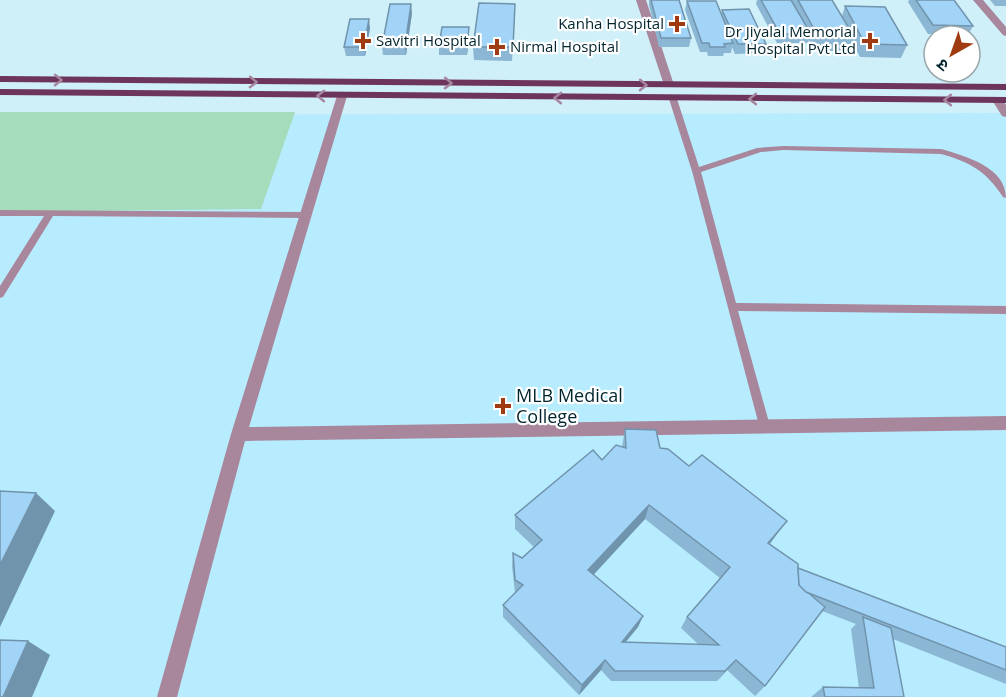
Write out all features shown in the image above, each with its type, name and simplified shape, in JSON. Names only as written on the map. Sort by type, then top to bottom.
[{"type":"main road","points":[[0,79],[1006,87]]},
{"type":"main road","points":[[0,92],[1002,100]]},
{"type":"street","points":[[641,0],[669,85]]},
{"type":"street","points":[[978,0],[1006,33]]},
{"type":"street","points":[[167,697],[239,434],[342,96]]},
{"type":"street","points":[[1002,100],[1006,114]]},
{"type":"street","points":[[239,434],[1006,423]]},
{"type":"lane","points":[[673,99],[696,171],[764,426]]},
{"type":"lane","points":[[696,171],[760,150],[941,152],[964,158],[985,168],[1006,195]]},
{"type":"lane","points":[[0,213],[307,215]]},
{"type":"lane","points":[[0,294],[51,213]]},
{"type":"lane","points":[[732,307],[1006,310]]},
{"type":"shaded area","name":"MLB Medical College","points":[[1006,113],[1006,697],[0,697],[0,115]]},
{"type":"green space","points":[[0,112],[295,112],[261,209],[0,212]]},
{"type":"building","points":[[651,0],[679,0],[691,38],[661,38]]},
{"type":"building","points":[[761,0],[791,0],[811,34],[780,34]]},
{"type":"building","points":[[798,0],[832,0],[855,38],[819,38]]},
{"type":"building","points":[[916,0],[954,0],[972,24],[932,24]]},
{"type":"building","points":[[687,1],[716,1],[733,43],[724,44],[725,47],[710,47],[709,43],[702,43]]},
{"type":"building","points":[[479,3],[515,4],[513,47],[473,47]]},
{"type":"building","points":[[390,4],[411,4],[405,46],[382,46]]},
{"type":"building","points":[[845,6],[885,7],[907,45],[865,44]]},
{"type":"building","points":[[749,9],[766,44],[738,44],[722,10]]},
{"type":"building","points":[[350,19],[369,19],[364,47],[344,47]]},
{"type":"building","points":[[442,27],[469,27],[467,46],[439,46]]},
{"type":"building","points":[[625,429],[656,430],[660,448],[668,449],[689,466],[702,455],[787,521],[768,543],[798,564],[799,585],[825,607],[765,686],[736,660],[725,671],[615,671],[605,660],[582,685],[503,605],[523,585],[515,580],[513,553],[522,558],[542,540],[515,515],[593,450],[602,460],[616,445],[626,448]],"holes":[[[649,505],[730,567],[687,617],[719,645],[622,642],[643,616],[588,570]]]},
{"type":"building","points":[[0,491],[36,493],[0,565]]},
{"type":"building","points":[[798,568],[1006,647],[1006,670],[806,592],[799,585]]},
{"type":"building","points":[[863,617],[891,628],[904,697],[825,697],[823,687],[874,688]]},
{"type":"building","points":[[0,640],[28,641],[3,697],[0,697]]},
{"type":"place","name":"Kanha Hospital","points":[[677,24]]},
{"type":"place","name":"Savitri Hospital","points":[[363,41]]},
{"type":"place","name":"Dr Jiyalal Memorial Hospital Pvt Ltd","points":[[870,41]]},
{"type":"place","name":"Nirmal Hospital","points":[[497,47]]},
{"type":"place","name":"MLB Medical College","points":[[503,406]]}]
